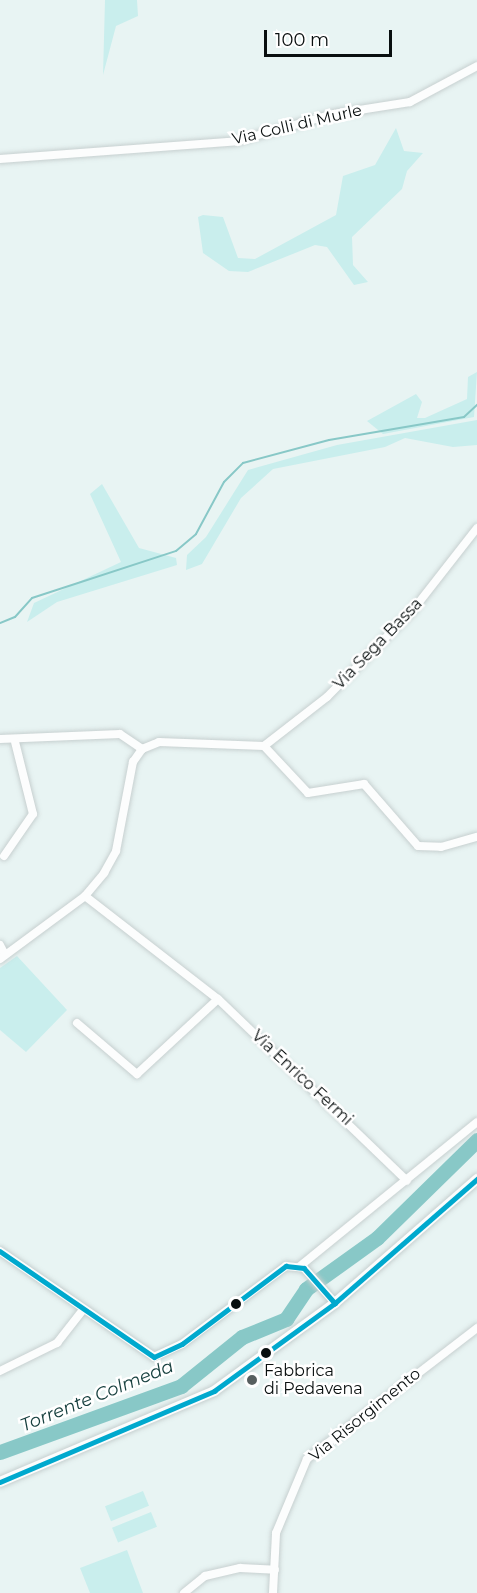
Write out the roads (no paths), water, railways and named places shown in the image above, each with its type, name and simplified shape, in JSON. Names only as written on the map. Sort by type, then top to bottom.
[{"type":"main road","points":[[0,1482],[191,1404],[335,1303],[477,1179]]},
{"type":"street","name":"Via Colli di Murle","points":[[0,159],[237,141],[334,114],[410,102],[477,66]]},
{"type":"street","name":"Via Sega Bassa","points":[[264,746],[327,697],[413,610],[477,528]]},
{"type":"street","points":[[0,739],[15,742],[120,734],[142,749],[202,741],[264,746],[308,792],[364,784],[417,846],[441,847],[477,837]]},
{"type":"street","points":[[4,856],[33,814],[15,742]]},
{"type":"street","points":[[0,945],[2,957],[85,896],[116,851],[129,773],[142,749]]},
{"type":"street","name":"Via Enrico Fermi","points":[[85,896],[218,999],[407,1181]]},
{"type":"street","points":[[78,1023],[137,1074],[218,999]]},
{"type":"street","points":[[0,1251],[82,1311],[158,1357],[279,1270],[303,1268],[477,1122]]},
{"type":"street","points":[[303,1268],[335,1303]]},
{"type":"street","points":[[0,1371],[57,1343],[82,1311]]},
{"type":"street","name":"Via Risorgimento","points":[[273,1593],[276,1533],[308,1459],[477,1328]]},
{"type":"street","points":[[184,1593],[205,1576],[240,1568],[274,1569]]},
{"type":"waterway","points":[[0,623],[15,617],[32,598],[176,551],[196,534],[224,482],[243,463],[329,440],[464,417],[477,405]]},
{"type":"waterway","name":"Torrente Colmeda","points":[[0,1452],[181,1386],[242,1337],[286,1319],[306,1289],[377,1238],[477,1140]]},
{"type":"place","name":"Fabbrica di Pedavena","points":[[252,1380]]}]
